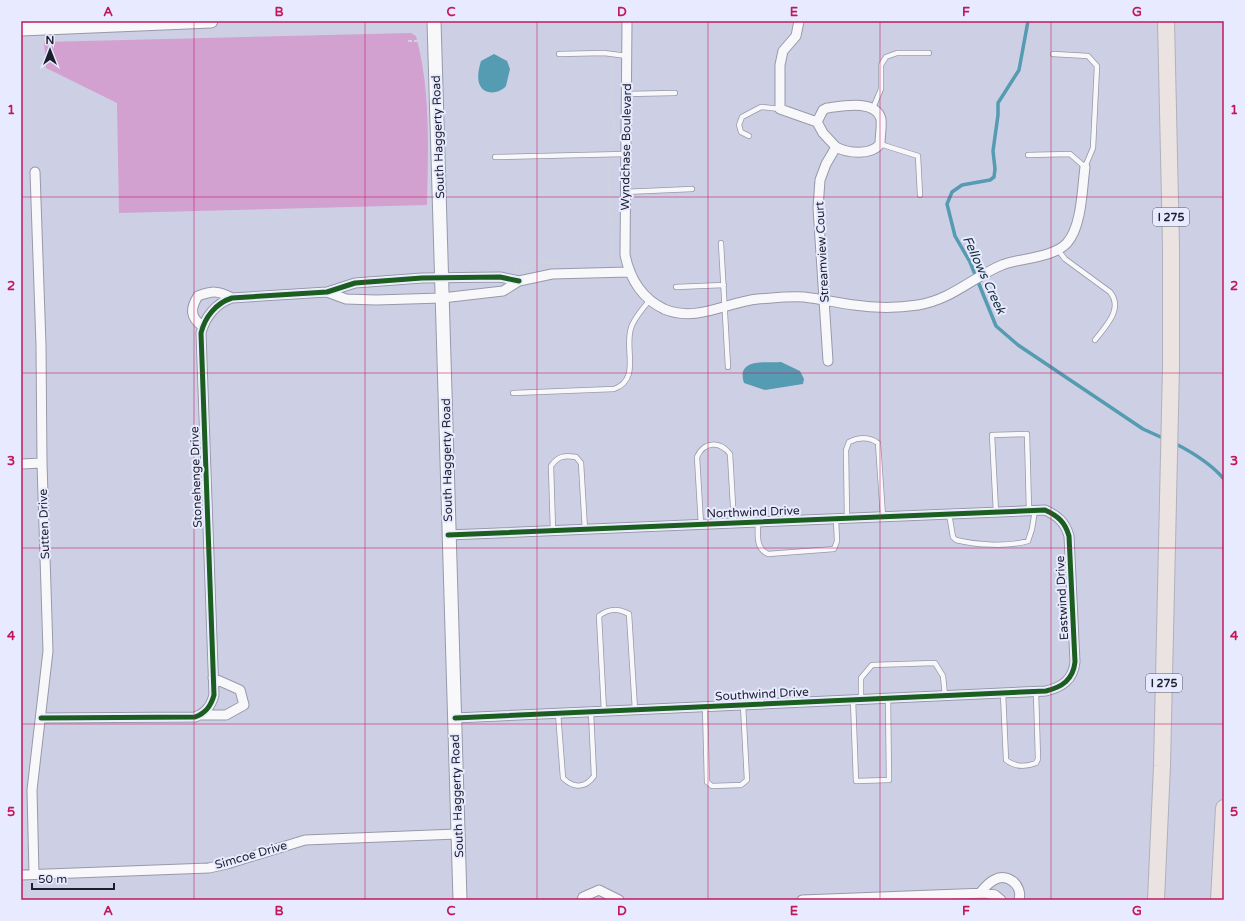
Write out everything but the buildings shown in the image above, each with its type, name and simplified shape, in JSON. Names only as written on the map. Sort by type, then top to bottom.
[{"type":"highway","name":"I 275","points":[[1156,900],[1162,766],[1170,413],[1171,245],[1166,21]]},
{"type":"highway","points":[[1219,900],[1224,808]]},
{"type":"main road","points":[[21,29],[211,21]]},
{"type":"main road","name":"South Haggerty Road","points":[[434,21],[441,278],[446,387],[448,536],[460,900]]},
{"type":"street","name":"Wyndchase Boulevard","points":[[627,21],[628,56],[624,192],[625,255],[629,272],[641,292],[650,300],[664,308],[689,314],[759,299],[803,297],[824,301],[872,306],[918,305],[934,301],[963,288],[1002,265],[1058,250]]},
{"type":"street","points":[[800,21],[796,36],[783,51],[780,65],[780,109],[817,122],[823,133],[836,147],[844,151],[871,151],[880,144],[881,120],[879,113],[873,108],[864,106],[827,108],[823,110],[817,122]]},
{"type":"street","name":"Streamview Court","points":[[828,361],[818,208],[820,187],[826,164],[836,147]]},
{"type":"street","points":[[1058,250],[1067,242],[1077,225],[1085,167]]},
{"type":"street","name":"Sutten Drive","points":[[34,172],[41,345],[42,463],[48,651],[32,790],[34,874]]},
{"type":"street","points":[[442,298],[503,291],[519,281],[552,274],[629,272]]},
{"type":"street","points":[[441,278],[500,277],[519,281]]},
{"type":"street","name":"Stonehenge Drive","points":[[199,715],[206,711],[212,702],[214,695],[201,333],[203,327],[213,310],[221,303],[232,298],[328,292],[355,284],[441,278]]},
{"type":"street","name":"Stonehenge Drive","points":[[203,327],[197,322],[192,314],[192,306],[198,296],[212,291],[221,292],[232,298]]},
{"type":"street","name":"Stonehenge Drive","points":[[328,292],[346,299],[376,300],[442,298]]},
{"type":"street","points":[[21,464],[42,463]]},
{"type":"street","name":"Northwind Drive","points":[[448,536],[1032,510],[1045,510],[1057,517]]},
{"type":"street","name":"Eastwind Drive","points":[[1057,517],[1066,526],[1069,536],[1075,662],[1073,673],[1068,681]]},
{"type":"street","points":[[41,718],[226,715],[244,705],[240,690],[213,678]]},
{"type":"street","name":"Southwind Drive","points":[[454,718],[1036,692],[1058,688],[1068,681]]},
{"type":"street","name":"Simcoe Drive","points":[[21,874],[209,868],[305,840],[458,834]]},
{"type":"street","points":[[980,893],[987,885],[1001,877],[1016,884],[1020,892],[1019,900]]},
{"type":"street","points":[[582,900],[583,896],[599,890],[619,900]]},
{"type":"street","points":[[802,900],[980,893],[991,894],[1001,900]]},
{"type":"lane","points":[[560,54],[604,53],[628,56]]},
{"type":"lane","points":[[873,108],[881,89],[881,65],[886,57],[897,53],[929,53]]},
{"type":"lane","points":[[1028,155],[1070,154],[1085,167],[1093,148],[1097,66],[1088,56],[1053,54]]},
{"type":"lane","points":[[626,94],[675,93]]},
{"type":"lane","points":[[750,136],[741,132],[739,125],[742,117],[761,107],[780,109]]},
{"type":"lane","points":[[880,144],[918,156],[920,195]]},
{"type":"lane","points":[[495,157],[625,154]]},
{"type":"lane","points":[[624,192],[692,189]]},
{"type":"lane","points":[[721,243],[728,367]]},
{"type":"lane","points":[[1058,250],[1065,259],[1110,292],[1115,298],[1115,309],[1113,316],[1095,340]]},
{"type":"lane","points":[[676,287],[724,285]]},
{"type":"lane","points":[[513,393],[614,389],[621,387],[627,382],[630,373],[629,341],[631,328],[650,300]]},
{"type":"lane","points":[[949,514],[953,537],[956,540],[969,543],[1020,543],[1028,541],[1032,510],[1027,434],[992,435],[996,512]]},
{"type":"lane","points":[[847,518],[846,450],[849,442],[870,439],[878,443],[883,517]]},
{"type":"lane","points":[[701,524],[697,457],[700,449],[706,446],[719,445],[725,448],[730,454],[734,523]]},
{"type":"lane","points":[[553,531],[551,466],[557,458],[566,456],[576,457],[581,463],[584,530]]},
{"type":"lane","points":[[758,522],[759,544],[763,551],[768,554],[834,549],[837,541],[836,519]]},
{"type":"lane","points":[[604,711],[599,616],[606,610],[621,610],[629,614],[635,710]]},
{"type":"lane","points":[[888,698],[889,780],[856,781],[857,700],[861,678],[872,665],[935,663],[943,676],[945,696]]},
{"type":"lane","points":[[1003,693],[1006,760],[1011,764],[1023,766],[1036,763],[1038,759],[1036,692]]},
{"type":"lane","points":[[704,706],[707,782],[712,786],[741,785],[746,780],[743,705]]},
{"type":"lane","points":[[558,713],[563,778],[570,784],[583,785],[590,781],[594,776],[591,712]]},
{"type":"path","points":[[408,41],[421,41]]},
{"type":"path","points":[[602,263],[612,260],[608,165],[611,154],[611,146],[614,139],[614,112],[609,101],[613,91],[612,60]]},
{"type":"path","points":[[513,269],[541,265],[546,262],[558,262],[565,264]]},
{"type":"shaded area","points":[[411,33],[416,36],[421,57],[428,120],[427,205],[119,213],[117,103],[46,68],[44,42]]},
{"type":"water","points":[[494,54],[507,61],[510,69],[506,86],[503,89],[495,92],[487,92],[479,83],[479,69],[481,61]]},
{"type":"water","points":[[760,362],[781,362],[800,371],[804,379],[803,384],[765,390],[744,383],[744,369],[748,366]]},
{"type":"waterway","name":"Fellows Creek","points":[[1028,21],[1019,70],[998,103],[998,115],[993,151],[995,169],[994,177],[990,180],[962,185],[952,192],[947,204],[955,236],[970,262],[996,326],[1018,345],[1143,429],[1165,439]]},
{"type":"waterway","name":"Fellows Creek","points":[[1174,443],[1201,459],[1224,479]]},
{"type":"cycle path","points":[[41,718],[195,717],[208,709],[211,703],[214,695],[201,333],[205,321],[216,307],[232,298],[327,292],[355,283],[422,278],[500,277],[519,281]]},
{"type":"cycle path","points":[[448,535],[1045,510],[1060,520],[1069,536],[1075,662],[1072,674],[1066,682],[1046,691],[455,718]]}]
